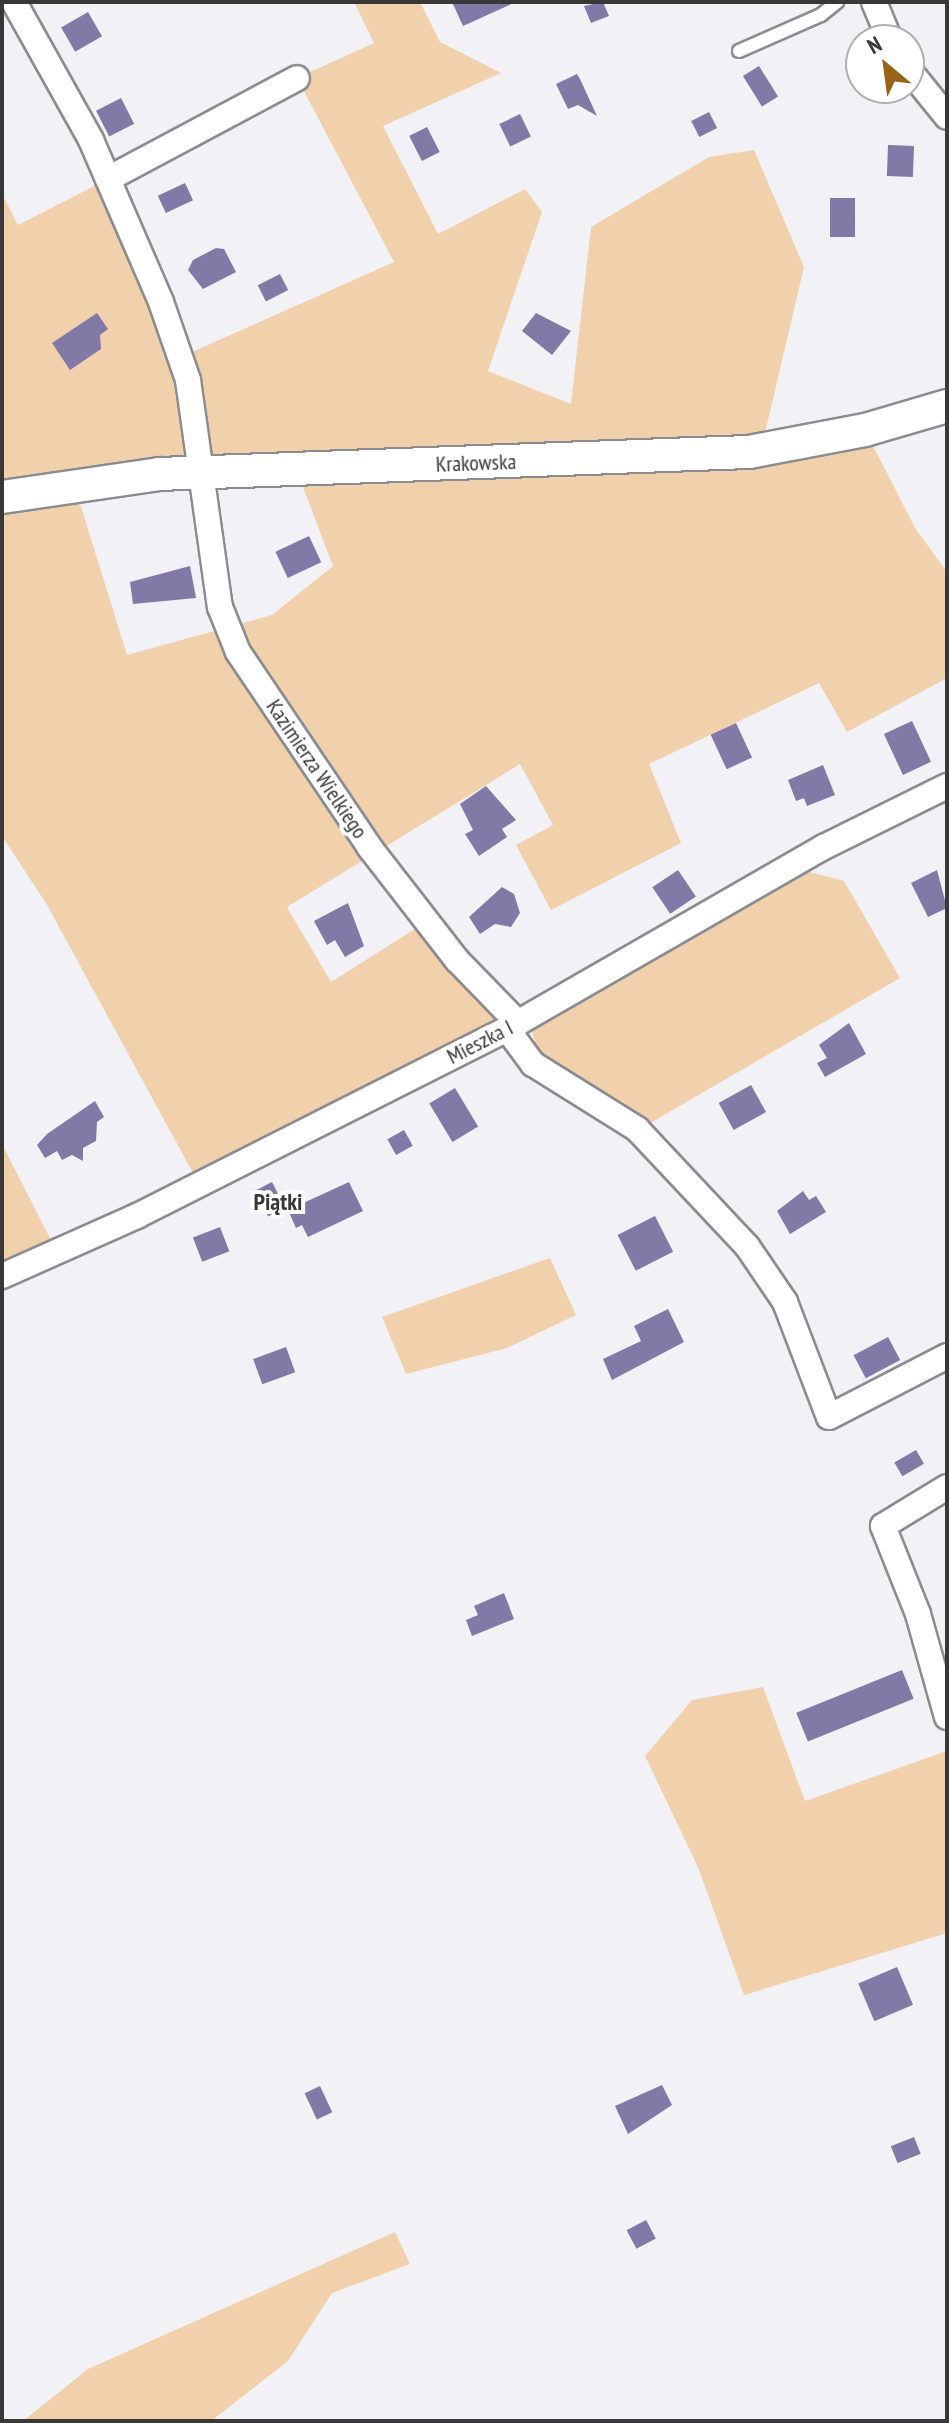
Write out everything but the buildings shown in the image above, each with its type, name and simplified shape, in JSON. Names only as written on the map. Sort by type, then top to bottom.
[{"type":"main road","name":"Krakowska","points":[[2,497],[117,477],[749,452],[865,430],[947,406]]},
{"type":"street","name":"Kazimierza Wielkiego","points":[[14,2],[108,179],[188,380],[220,607],[238,652],[370,848],[513,1026],[533,1064],[637,1129],[747,1246],[785,1302],[829,1417],[947,1356]]},
{"type":"street","points":[[874,2],[883,24]]},
{"type":"street","points":[[108,179],[297,78]]},
{"type":"street","points":[[925,90],[947,117]]},
{"type":"street","name":"Mieszka I","points":[[2,1276],[137,1216],[513,1026],[824,847],[947,786]]},
{"type":"street","points":[[947,1487],[883,1526],[918,1614],[947,1717]]},
{"type":"lane","points":[[739,51],[821,15],[837,2]]},
{"type":"shaded area","points":[[354,2],[420,2],[440,42],[501,73],[383,126],[438,234],[525,189],[542,212],[488,371],[571,404],[591,227],[709,157],[754,150],[804,267],[761,450],[865,430],[915,528],[947,572],[947,678],[847,732],[819,683],[649,764],[681,843],[551,910],[516,845],[553,825],[520,764],[287,907],[331,982],[426,922],[507,1029],[199,1184],[47,905],[2,836],[2,194],[18,225],[108,179],[181,357],[394,262],[297,78],[374,43]],"holes":[[[296,469],[333,566],[272,615],[127,655],[74,484]]]},
{"type":"shaded area","points":[[806,871],[844,881],[900,978],[645,1126],[539,1056],[531,1027]]},
{"type":"shaded area","points":[[2,1144],[57,1252],[2,1282]]},
{"type":"shaded area","points":[[550,1258],[576,1315],[507,1348],[406,1374],[382,1317]]},
{"type":"shaded area","points":[[763,1687],[805,1801],[947,1751],[947,1933],[744,1995],[698,1867],[645,1756],[692,1700]]},
{"type":"shaded area","points":[[395,2232],[410,2264],[332,2293],[288,2361],[211,2421],[23,2421],[88,2369]]},
{"type":"district","name":"Piątki","points":[[278,1202]]}]
